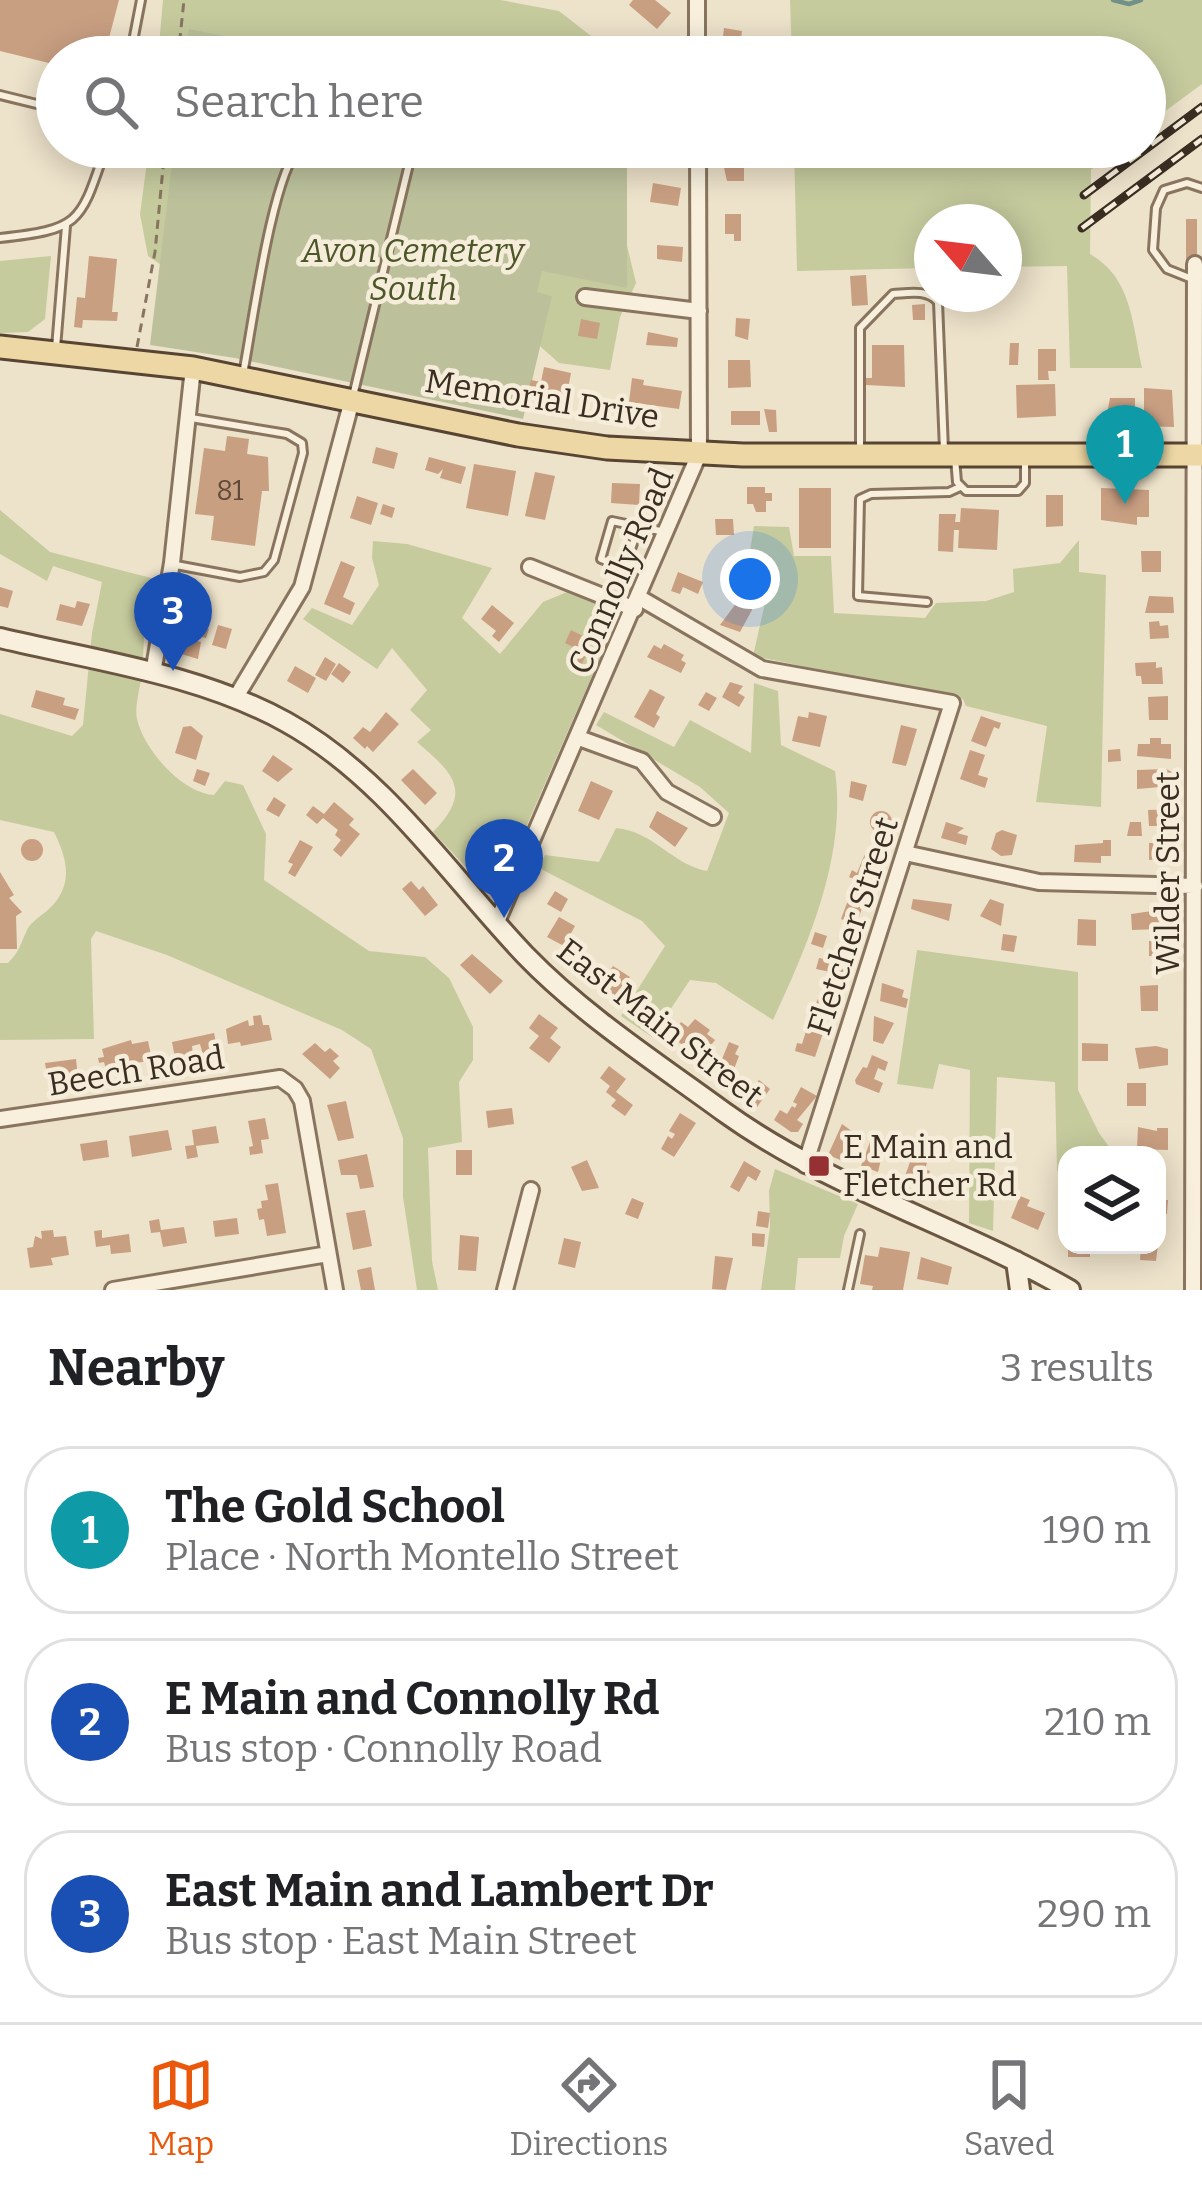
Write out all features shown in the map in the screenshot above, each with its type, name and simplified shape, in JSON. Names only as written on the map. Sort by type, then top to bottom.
[{"type":"main road","name":"Memorial Drive","points":[[0,347],[193,368],[560,442],[699,454],[1198,455]]},
{"type":"main road","name":"East Main Street","points":[[0,638],[153,673],[236,698],[316,740],[386,800],[496,924],[567,993],[724,1112],[805,1166],[1070,1290]]},
{"type":"main road","points":[[1016,1262],[1020,1290]]},
{"type":"street","points":[[697,0],[697,36]]},
{"type":"street","name":"Connolly Road","points":[[496,924],[699,454],[698,168]]},
{"type":"street","name":"Wilder Street","points":[[1193,1290],[1197,274]]},
{"type":"street","points":[[585,297],[699,311]]},
{"type":"street","points":[[153,673],[172,565],[193,368]]},
{"type":"street","points":[[236,698],[302,587],[352,400]]},
{"type":"street","points":[[530,567],[637,604]]},
{"type":"street","name":"Fletcher Street","points":[[637,604],[762,668],[952,703],[805,1166]]},
{"type":"street","points":[[579,738],[642,761],[668,792],[713,817]]},
{"type":"street","points":[[905,853],[1039,882],[1196,886]]},
{"type":"street","name":"Beech Road","points":[[0,1119],[280,1078],[302,1101],[328,1254]]},
{"type":"street","points":[[505,1290],[531,1190]]},
{"type":"street","points":[[113,1290],[328,1254],[335,1290]]},
{"type":"lane","points":[[134,36],[141,0]]},
{"type":"lane","points":[[0,95],[36,104]]},
{"type":"lane","points":[[0,238],[66,226],[87,202],[99,168]]},
{"type":"lane","points":[[243,377],[286,168]]},
{"type":"lane","points":[[352,400],[408,168]]},
{"type":"lane","points":[[1197,274],[1166,268],[1153,250],[1156,208],[1164,190],[1187,183],[1202,188]]},
{"type":"lane","points":[[55,352],[66,226]]},
{"type":"lane","points":[[860,454],[860,328],[893,294],[920,293],[938,302],[950,454],[960,487],[1018,491],[1024,483],[1025,454]]},
{"type":"lane","points":[[172,565],[240,577],[264,572],[274,560],[303,453],[302,443],[287,434],[188,417]]},
{"type":"lane","points":[[927,602],[858,596],[860,499],[871,494],[950,493],[960,487]]},
{"type":"lane","points":[[640,527],[624,568],[601,560],[612,521],[640,527],[668,533]]},
{"type":"lane","points":[[848,1290],[860,1234]]},
{"type":"path","points":[[180,36],[184,0]]},
{"type":"path","points":[[134,361],[155,252],[163,168]]},
{"type":"green space","points":[[163,0],[500,0],[559,11],[591,36],[160,36]]},
{"type":"green space","points":[[790,0],[1202,0],[1202,84],[1166,111],[1166,36],[791,36]]},
{"type":"green space","points":[[189,29],[223,36],[188,36]]},
{"type":"green space","points":[[146,168],[218,168],[182,279],[148,256],[140,214]]},
{"type":"green space","name":"Avon Cemetery South","points":[[171,168],[627,168],[627,288],[542,271],[537,292],[552,296],[523,419],[235,358],[150,345]]},
{"type":"green space","points":[[601,168],[615,168],[618,208],[636,283],[620,317],[610,370],[559,363],[533,340],[533,279]]},
{"type":"green space","points":[[795,168],[1093,168],[1090,254],[1122,289],[1142,368],[1070,368],[1067,266],[1022,267],[1022,204],[914,204],[914,268],[797,271]]},
{"type":"green space","points":[[51,256],[45,319],[28,332],[0,333],[0,261]]},
{"type":"green space","points":[[0,510],[50,552],[151,578],[136,708],[141,731],[166,768],[189,787],[214,795],[225,781],[243,785],[266,834],[264,880],[369,951],[425,957],[449,978],[473,1027],[473,1060],[459,1082],[462,1142],[428,1148],[432,1261],[438,1290],[417,1290],[403,1197],[403,1138],[371,1049],[342,1030],[167,955],[96,931],[91,939],[94,1039],[0,1040],[0,963],[12,959],[29,927],[56,901],[66,872],[54,832],[0,820],[0,714],[72,736],[83,725],[102,582],[53,566],[47,581],[0,554]]},
{"type":"green space","points":[[754,526],[789,527],[794,556],[831,556],[834,613],[925,618],[936,603],[986,601],[1014,592],[1013,569],[1060,563],[1079,540],[1079,572],[1106,575],[1101,807],[1036,802],[1047,726],[966,706],[963,699],[753,656],[768,590],[746,576]]},
{"type":"green space","points":[[373,541],[407,544],[492,568],[462,618],[500,654],[543,602],[567,592],[620,612],[495,898],[433,832],[453,805],[455,794],[449,774],[417,742],[431,730],[410,710],[427,690],[392,648],[377,669],[303,619],[312,608],[352,625],[379,585]]},
{"type":"green space","points":[[754,683],[778,691],[781,745],[835,771],[835,835],[822,899],[773,1020],[716,983],[690,980],[652,1037],[621,1016],[665,946],[642,921],[539,868],[545,855],[599,862],[616,828],[642,835],[683,862],[707,871],[729,813],[700,787],[596,725],[604,712],[674,747],[690,720],[751,753]]},
{"type":"green space","points":[[917,950],[1078,972],[1078,1090],[1108,1146],[1058,1146],[1057,1171],[1055,1082],[997,1077],[993,1231],[969,1223],[970,1070],[939,1064],[933,1089],[897,1084]]},
{"type":"green space","points":[[775,1169],[858,1204],[840,1258],[798,1258],[795,1290],[761,1290]]},
{"type":"building","points":[[0,0],[119,0],[110,36],[36,36],[36,60],[0,51]]},
{"type":"building","points":[[633,0],[655,0],[671,13],[657,29],[629,5]]},
{"type":"building","points":[[724,28],[742,31],[741,36],[723,36]]},
{"type":"building","points":[[724,168],[744,168],[744,181],[727,181]]},
{"type":"building","points":[[653,183],[681,188],[678,206],[650,202]]},
{"type":"building","points":[[725,214],[741,214],[741,241],[734,241],[734,234],[725,234]]},
{"type":"building","points":[[1186,219],[1197,219],[1197,262],[1186,262]]},
{"type":"building","points":[[657,245],[683,247],[682,262],[657,259]]},
{"type":"building","points":[[89,256],[117,259],[112,312],[118,312],[117,321],[83,320],[82,328],[74,327],[77,297],[85,298]]},
{"type":"building","points":[[866,275],[868,305],[852,306],[850,276]]},
{"type":"building","points":[[912,305],[914,312],[925,312],[925,320],[913,320]]},
{"type":"building","points":[[736,318],[750,319],[748,340],[735,336]]},
{"type":"building","points":[[581,319],[600,323],[597,339],[578,336]]},
{"type":"building","points":[[648,332],[678,338],[677,347],[646,345]]},
{"type":"building","points":[[1010,343],[1019,343],[1018,365],[1009,365]]},
{"type":"building","points":[[872,345],[904,345],[905,387],[866,385],[866,378],[872,378]]},
{"type":"building","points":[[1038,349],[1056,349],[1056,371],[1048,371],[1049,380],[1038,380]]},
{"type":"building","points":[[728,360],[750,360],[751,387],[728,388]]},
{"type":"building","points":[[544,367],[571,373],[565,404],[527,396],[531,380],[541,382]]},
{"type":"building","points":[[632,378],[644,380],[643,385],[682,391],[679,409],[629,402]]},
{"type":"building","points":[[1055,384],[1056,416],[1017,418],[1016,385]]},
{"type":"building","points":[[1144,388],[1172,390],[1174,427],[1144,426]]},
{"type":"building","points":[[1110,398],[1135,398],[1135,427],[1110,427]]},
{"type":"building","points":[[764,409],[776,410],[777,432],[769,432]]},
{"type":"building","points":[[731,411],[760,411],[760,425],[731,425]]},
{"type":"building","points":[[227,436],[249,439],[247,454],[268,457],[269,491],[262,491],[255,546],[211,540],[214,516],[195,514],[204,448],[225,451]]},
{"type":"building","points":[[376,447],[398,453],[394,469],[372,463]]},
{"type":"building","points":[[429,457],[466,467],[461,484],[440,478],[443,469],[438,474],[425,470]]},
{"type":"building","points":[[474,464],[516,471],[508,516],[466,508]]},
{"type":"building","points":[[535,472],[555,476],[545,520],[525,516]]},
{"type":"building","points":[[612,483],[640,484],[639,505],[611,503]]},
{"type":"building","points":[[747,487],[765,487],[765,493],[772,493],[766,512],[756,512],[753,504],[747,504]]},
{"type":"building","points":[[799,488],[831,488],[831,548],[799,548]]},
{"type":"building","points":[[1101,488],[1149,490],[1149,517],[1137,517],[1137,525],[1101,520]]},
{"type":"building","points":[[1046,495],[1063,495],[1063,526],[1046,527]]},
{"type":"building","points":[[357,496],[378,503],[371,525],[350,518]]},
{"type":"building","points":[[383,504],[395,508],[392,518],[380,514]]},
{"type":"building","points":[[961,508],[999,510],[997,550],[958,548],[959,530],[954,530],[953,552],[938,551],[939,514],[956,514],[955,522],[960,522]]},
{"type":"building","points":[[715,519],[733,519],[734,535],[716,535]]},
{"type":"building","points":[[1141,551],[1161,551],[1161,572],[1142,572]]},
{"type":"building","points":[[341,561],[355,567],[343,597],[355,603],[350,615],[324,604]]},
{"type":"building","points":[[678,572],[703,582],[698,594],[683,587],[680,594],[671,591]]},
{"type":"building","points":[[0,587],[13,591],[8,608],[0,606]]},
{"type":"building","points":[[1149,596],[1173,597],[1174,613],[1145,613]]},
{"type":"building","points":[[740,598],[752,610],[740,632],[720,625]]},
{"type":"building","points":[[77,601],[90,604],[82,626],[56,620],[60,604],[75,608]]},
{"type":"building","points":[[492,605],[514,623],[499,642],[492,636],[496,631],[481,619]]},
{"type":"building","points":[[1159,621],[1160,626],[1168,625],[1169,638],[1150,639],[1149,622]]},
{"type":"building","points":[[185,623],[209,629],[206,638],[182,632]]},
{"type":"building","points":[[218,625],[232,629],[226,649],[212,645]]},
{"type":"building","points":[[571,630],[590,647],[580,668],[566,661],[573,647],[565,643]]},
{"type":"building","points":[[183,637],[201,642],[198,659],[178,653]]},
{"type":"building","points":[[664,644],[684,655],[681,673],[647,657],[654,645],[661,649]]},
{"type":"building","points":[[325,657],[336,664],[326,681],[315,675]]},
{"type":"building","points":[[1156,662],[1156,668],[1162,667],[1163,684],[1142,684],[1135,663]]},
{"type":"building","points":[[339,663],[351,672],[343,683],[331,674]]},
{"type":"building","points":[[295,666],[316,678],[308,693],[287,681]]},
{"type":"building","points":[[730,682],[743,686],[738,693],[745,697],[739,707],[722,697]]},
{"type":"building","points":[[650,689],[665,697],[654,728],[634,717]]},
{"type":"building","points":[[36,690],[65,698],[63,705],[79,709],[75,720],[31,707]]},
{"type":"building","points":[[706,692],[717,698],[709,711],[698,705]]},
{"type":"building","points":[[1168,696],[1168,720],[1149,720],[1148,697]]},
{"type":"building","points":[[386,712],[399,724],[373,752],[365,749],[353,738],[363,727],[370,732]]},
{"type":"building","points":[[809,712],[827,716],[820,747],[792,741],[798,716],[808,718]]},
{"type":"building","points":[[981,716],[1001,723],[999,729],[994,727],[986,747],[971,741]]},
{"type":"building","points":[[901,725],[917,729],[906,766],[892,763]]},
{"type":"building","points":[[191,726],[203,736],[196,760],[175,753],[183,727]]},
{"type":"building","points":[[1150,738],[1171,744],[1171,759],[1137,756],[1138,744],[1150,744]]},
{"type":"building","points":[[1120,749],[1121,761],[1108,762],[1108,750]]},
{"type":"building","points":[[970,750],[985,755],[978,775],[988,778],[985,788],[960,779]]},
{"type":"building","points":[[273,755],[293,769],[278,782],[262,771]]},
{"type":"building","points":[[197,769],[210,773],[205,786],[193,781]]},
{"type":"building","points":[[413,769],[437,793],[425,805],[401,780]]},
{"type":"building","points":[[1137,770],[1172,772],[1172,786],[1137,789]]},
{"type":"building","points":[[591,781],[613,791],[599,820],[578,811]]},
{"type":"building","points":[[851,781],[867,785],[863,801],[849,797]]},
{"type":"building","points":[[274,797],[286,805],[279,817],[266,810]]},
{"type":"building","points":[[334,802],[354,819],[349,825],[360,834],[341,857],[333,850],[341,840],[335,835],[338,830],[323,818],[317,824],[306,815],[313,806],[324,814]]},
{"type":"building","points":[[1170,809],[1169,826],[1149,826],[1148,810]]},
{"type":"building","points":[[657,811],[688,828],[675,847],[649,827]]},
{"type":"building","points":[[881,811],[892,822],[881,833],[870,822]]},
{"type":"building","points":[[946,822],[964,828],[957,833],[968,836],[966,845],[941,838]]},
{"type":"building","points":[[1130,822],[1141,822],[1142,836],[1127,836]]},
{"type":"building","points":[[996,833],[1017,835],[1012,855],[1001,856],[991,849]]},
{"type":"building","points":[[32,839],[43,850],[32,861],[21,850]]},
{"type":"building","points":[[300,840],[313,847],[295,877],[288,873],[293,864],[288,862]]},
{"type":"building","points":[[1111,840],[1111,856],[1101,856],[1101,863],[1074,862],[1075,845]]},
{"type":"building","points":[[1173,842],[1173,858],[1149,860],[1149,843]]},
{"type":"building","points":[[867,849],[883,855],[873,878],[866,875],[863,883],[849,877],[852,870],[857,873]]},
{"type":"building","points":[[0,872],[14,895],[9,898],[22,912],[16,916],[17,949],[0,949]]},
{"type":"building","points":[[411,881],[419,890],[423,886],[438,905],[425,916],[402,889]]},
{"type":"building","points":[[555,891],[568,899],[561,912],[547,904]]},
{"type":"building","points":[[850,895],[865,901],[858,919],[850,916],[848,922],[841,919]]},
{"type":"building","points":[[913,899],[952,904],[949,921],[911,909]]},
{"type":"building","points":[[990,899],[1004,904],[1001,926],[980,916]]},
{"type":"building","points":[[1159,910],[1160,929],[1132,930],[1131,914]]},
{"type":"building","points":[[559,917],[575,926],[564,946],[547,937]]},
{"type":"building","points":[[1078,919],[1096,920],[1096,946],[1077,945]]},
{"type":"building","points":[[815,932],[827,936],[823,948],[811,944]]},
{"type":"building","points":[[1003,934],[1017,936],[1014,952],[1001,950]]},
{"type":"building","points":[[1149,941],[1166,941],[1166,957],[1149,956]]},
{"type":"building","points":[[472,954],[503,981],[490,994],[460,965]]},
{"type":"building","points":[[825,955],[853,964],[849,976],[816,969]]},
{"type":"building","points":[[613,966],[630,977],[616,996],[600,985]]},
{"type":"building","points":[[882,983],[904,990],[906,1008],[880,1001]]},
{"type":"building","points":[[1158,985],[1158,1011],[1141,1011],[1140,986]]},
{"type":"building","points":[[818,999],[838,1008],[834,1019],[825,1016],[823,1022],[810,1016]]},
{"type":"building","points":[[539,1014],[558,1028],[550,1038],[561,1047],[549,1063],[529,1048],[539,1036],[529,1028]]},
{"type":"building","points":[[261,1015],[272,1040],[228,1044],[226,1029],[248,1020],[249,1026],[254,1025],[253,1016]]},
{"type":"building","points":[[874,1016],[894,1023],[883,1044],[873,1041]]},
{"type":"building","points":[[695,1019],[715,1040],[708,1049],[693,1038],[687,1048],[670,1036],[681,1022],[688,1027]]},
{"type":"building","points":[[807,1028],[823,1033],[815,1057],[795,1051]]},
{"type":"building","points":[[214,1033],[218,1052],[203,1055],[200,1044],[192,1046],[193,1054],[175,1058],[172,1042]]},
{"type":"building","points":[[131,1040],[132,1044],[148,1041],[152,1060],[106,1069],[104,1062],[99,1063],[98,1058],[104,1057],[102,1049]]},
{"type":"building","points":[[729,1042],[739,1046],[735,1054],[739,1056],[729,1082],[715,1076]]},
{"type":"building","points":[[315,1043],[339,1056],[333,1061],[340,1068],[330,1079],[302,1054]]},
{"type":"building","points":[[1082,1043],[1108,1044],[1108,1061],[1082,1061]]},
{"type":"building","points":[[1135,1048],[1168,1049],[1168,1065],[1139,1069]]},
{"type":"building","points":[[872,1055],[888,1062],[885,1071],[878,1068],[874,1079],[883,1083],[879,1093],[855,1080]]},
{"type":"building","points":[[76,1059],[78,1077],[48,1081],[45,1063]]},
{"type":"building","points":[[609,1066],[626,1079],[616,1092],[633,1105],[625,1116],[611,1106],[616,1100],[600,1078]]},
{"type":"building","points":[[759,1080],[770,1089],[757,1107],[745,1098]]},
{"type":"building","points":[[1127,1083],[1146,1083],[1146,1106],[1127,1106]]},
{"type":"building","points":[[801,1087],[817,1096],[797,1120],[803,1124],[798,1132],[791,1132],[774,1120],[780,1110],[787,1114],[795,1108]]},
{"type":"building","points":[[346,1101],[354,1138],[338,1141],[327,1105]]},
{"type":"building","points":[[512,1108],[514,1124],[488,1128],[486,1111]]},
{"type":"building","points":[[680,1113],[696,1123],[674,1157],[661,1149],[668,1136],[672,1139],[675,1134],[669,1131]]},
{"type":"building","points":[[265,1118],[269,1139],[261,1140],[263,1153],[250,1155],[248,1121]]},
{"type":"building","points":[[842,1124],[856,1134],[843,1161],[828,1155]]},
{"type":"building","points":[[216,1126],[219,1143],[196,1146],[198,1157],[187,1159],[185,1146],[194,1145],[192,1130]]},
{"type":"building","points":[[1138,1127],[1168,1128],[1168,1150],[1166,1146],[1137,1146]]},
{"type":"building","points":[[168,1130],[172,1150],[132,1157],[129,1136]]},
{"type":"building","points":[[873,1134],[886,1139],[878,1172],[861,1166]]},
{"type":"building","points":[[107,1140],[109,1157],[83,1161],[80,1144]]},
{"type":"building","points":[[921,1143],[932,1147],[926,1183],[905,1176]]},
{"type":"building","points":[[456,1150],[472,1150],[472,1175],[456,1175]]},
{"type":"building","points":[[367,1154],[374,1187],[360,1189],[357,1175],[341,1175],[338,1160]]},
{"type":"building","points":[[587,1160],[599,1188],[582,1191],[571,1167]]},
{"type":"building","points":[[744,1161],[761,1171],[756,1181],[748,1176],[739,1192],[730,1187]]},
{"type":"building","points":[[278,1183],[286,1233],[267,1236],[257,1209],[262,1208],[261,1201],[268,1200],[265,1185]]},
{"type":"building","points":[[1020,1196],[1030,1200],[1027,1206],[1045,1213],[1038,1230],[1011,1218]]},
{"type":"building","points":[[632,1198],[644,1203],[638,1219],[625,1214]]},
{"type":"building","points":[[365,1210],[372,1246],[353,1250],[346,1213]]},
{"type":"building","points":[[758,1211],[770,1213],[768,1228],[756,1226]]},
{"type":"building","points":[[237,1218],[239,1234],[215,1237],[213,1221]]},
{"type":"building","points":[[159,1219],[161,1230],[184,1227],[187,1243],[163,1247],[160,1232],[151,1233],[149,1221]]},
{"type":"building","points":[[53,1230],[54,1237],[66,1236],[69,1255],[51,1258],[53,1265],[30,1268],[27,1248],[33,1247],[35,1236],[42,1239],[41,1231]]},
{"type":"building","points":[[102,1230],[102,1238],[129,1234],[131,1252],[111,1254],[110,1245],[96,1247],[94,1231]]},
{"type":"building","points":[[752,1233],[765,1234],[764,1247],[752,1246]]},
{"type":"building","points":[[460,1235],[479,1237],[476,1271],[458,1270]]},
{"type":"building","points":[[564,1238],[581,1242],[575,1268],[558,1264]]},
{"type":"building","points":[[880,1247],[910,1252],[903,1290],[872,1290],[873,1286],[860,1284],[865,1255],[878,1257]]},
{"type":"building","points":[[1140,1254],[1157,1254],[1156,1261],[1140,1260]]},
{"type":"building","points":[[715,1256],[733,1258],[726,1290],[712,1289]]},
{"type":"building","points":[[921,1257],[952,1267],[948,1285],[917,1279]]},
{"type":"building","points":[[371,1267],[375,1290],[361,1290],[357,1270]]},
{"type":"waterway","points":[[1113,0],[1129,4],[1141,0]]},
{"type":"railway","points":[[1166,134],[1202,107]]},
{"type":"railway","points":[[1166,166],[1202,139]]},
{"type":"railway","points":[[1084,195],[1120,168]]},
{"type":"railway","points":[[1082,228],[1163,168]]},
{"type":"place","name":"The Gold School","points":[[1125,504]]},
{"type":"place","name":"East Main and Lambert Dr","points":[[173,671]]},
{"type":"place","name":"E Main and Connolly Rd","points":[[504,918]]},
{"type":"place","name":"E Main and Fletcher Rd","points":[[819,1166]]}]
